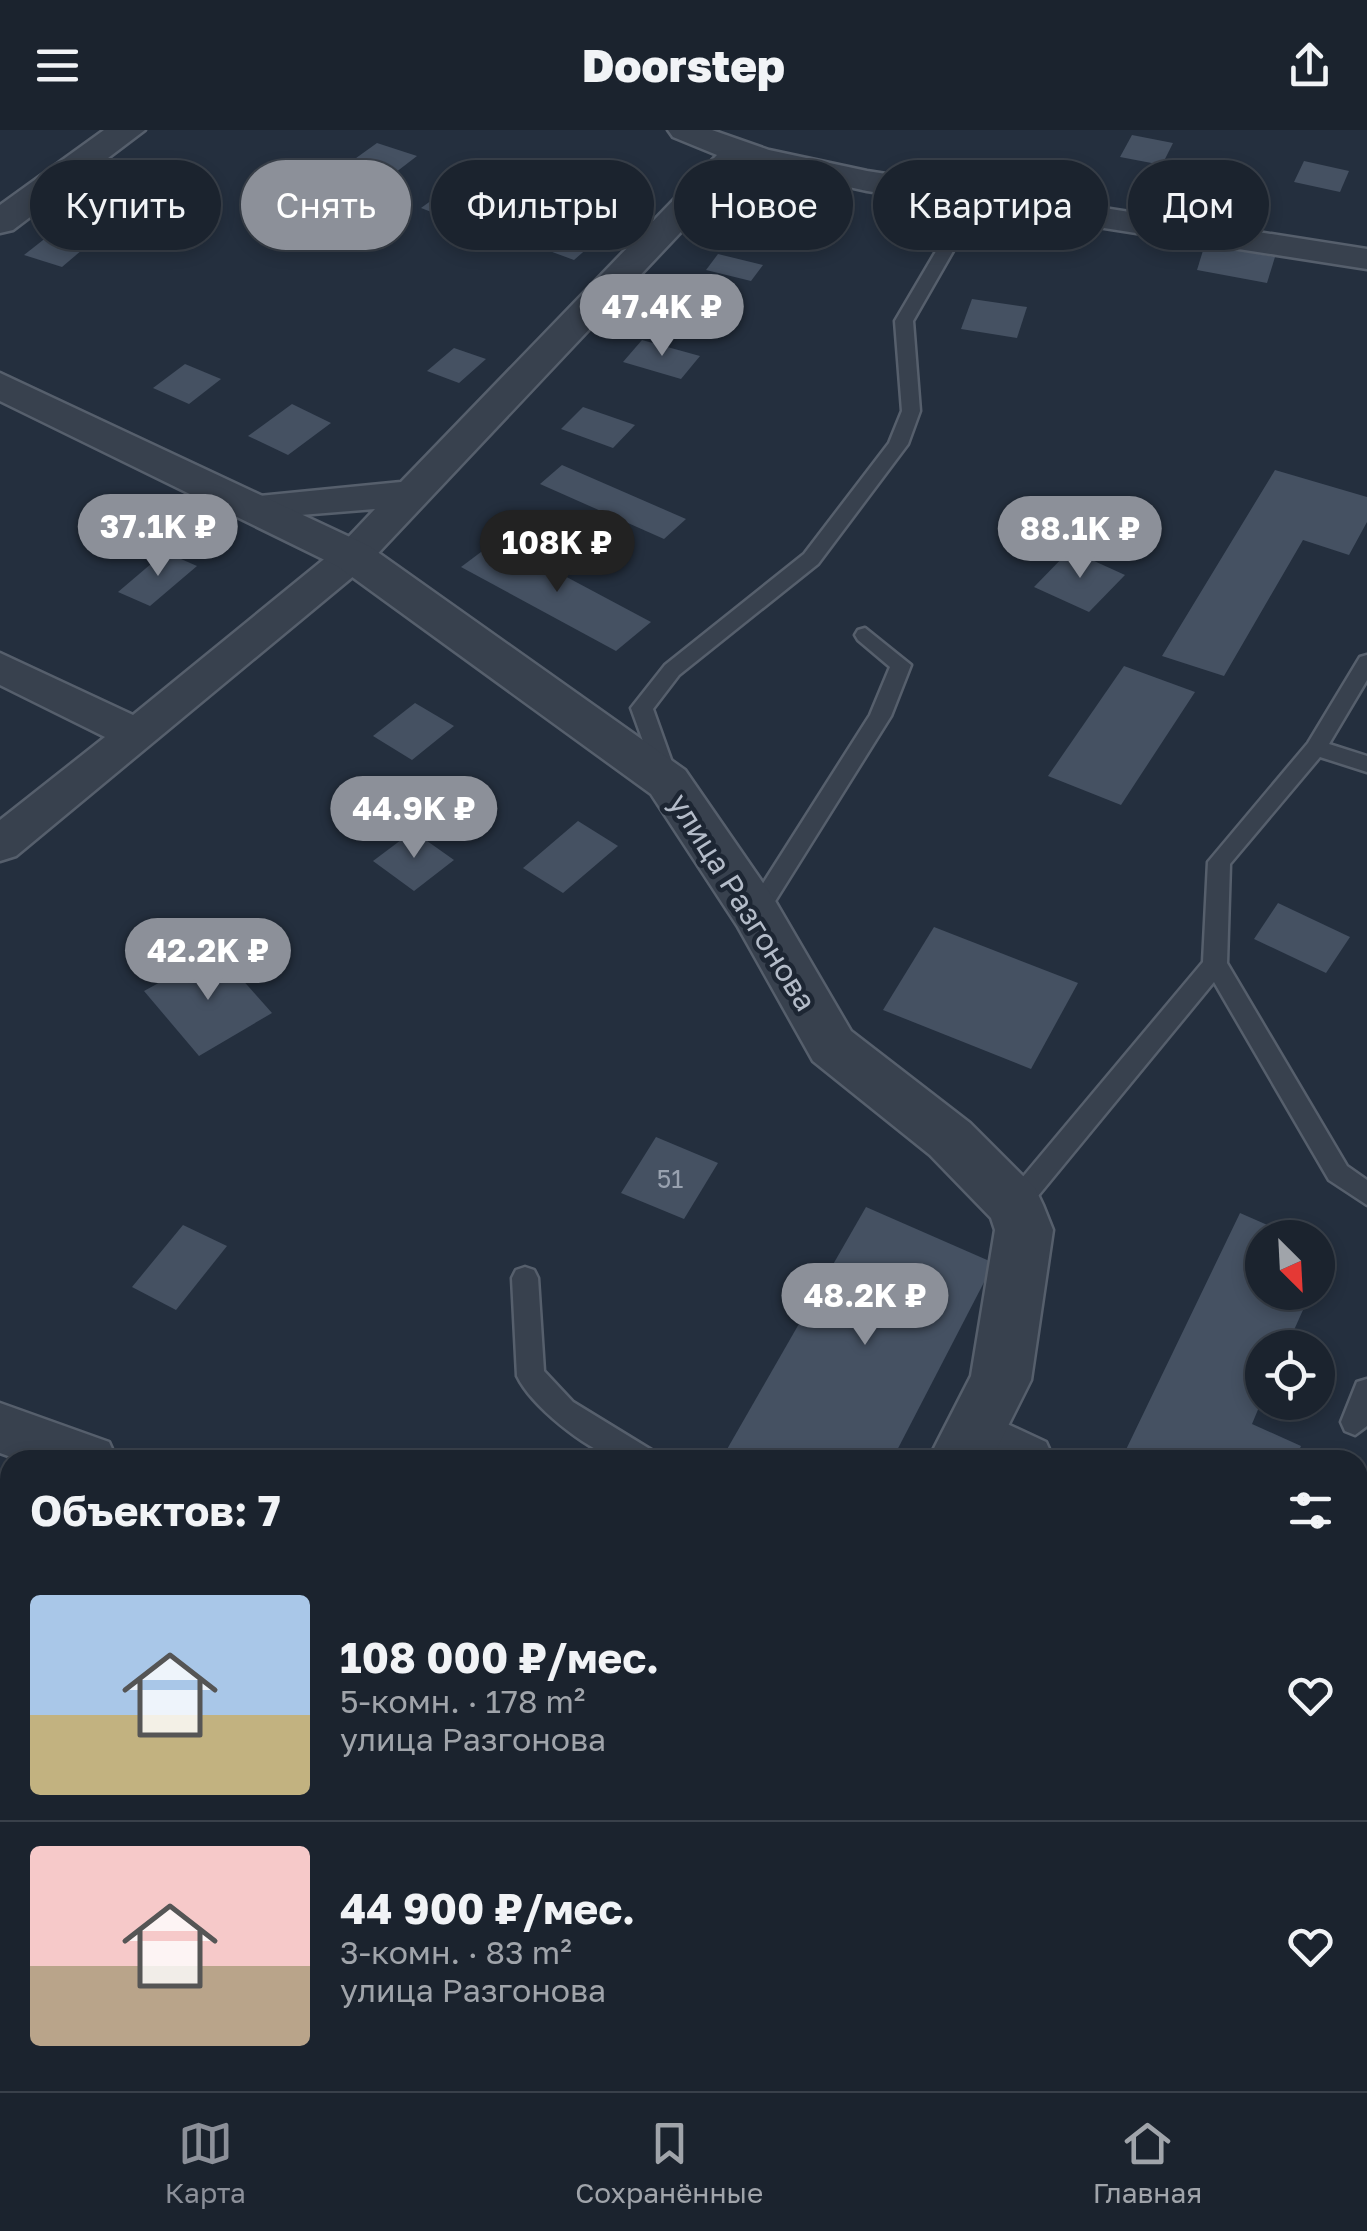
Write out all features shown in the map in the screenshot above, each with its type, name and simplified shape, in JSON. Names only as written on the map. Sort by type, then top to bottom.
[{"type":"street","points":[[0,222],[127,130]]},
{"type":"street","points":[[684,130],[736,154],[873,184]]},
{"type":"street","points":[[0,844],[353,556],[736,154]]},
{"type":"street","points":[[1108,218],[1367,258]]},
{"type":"street","name":"улица Разгонова","points":[[0,385],[353,556],[668,782],[756,913],[832,1046],[950,1139],[1015,1205]]},
{"type":"street","points":[[252,507],[410,494]]},
{"type":"street","points":[[0,667],[137,735]]},
{"type":"street","points":[[967,1447],[1002,1380],[1024,1230],[1015,1205]]},
{"type":"street","points":[[0,1428],[60,1450]]},
{"type":"lane","points":[[668,782],[642,708],[672,670],[811,558],[898,444],[911,411],[904,322],[945,250]]},
{"type":"lane","points":[[756,913],[880,716],[901,665],[866,635]]},
{"type":"lane","points":[[1367,662],[1316,748],[1219,862],[1215,964],[1338,1173],[1367,1194]]},
{"type":"lane","points":[[1316,748],[1367,764]]},
{"type":"lane","points":[[1015,1205],[1215,964]]},
{"type":"lane","points":[[525,1278],[531,1376],[563,1411],[627,1450]]},
{"type":"lane","points":[[1355,1422],[1367,1391]]},
{"type":"building","points":[[1132,135],[1173,143],[1164,160],[1120,157]]},
{"type":"building","points":[[377,143],[417,156],[411,161],[353,160]]},
{"type":"building","points":[[1304,161],[1349,171],[1340,192],[1294,182]]},
{"type":"building","points":[[30,250],[82,250],[62,267],[24,255]]},
{"type":"building","points":[[547,250],[585,250],[574,260]]},
{"type":"building","points":[[1203,250],[1237,250],[1275,257],[1267,283],[1197,270]]},
{"type":"building","points":[[718,254],[763,265],[751,281],[706,270]]},
{"type":"building","points":[[972,299],[1027,307],[1017,338],[961,329]]},
{"type":"building","points":[[642,340],[700,356],[681,379],[623,362]]},
{"type":"building","points":[[454,348],[486,359],[459,383],[427,371]]},
{"type":"building","points":[[185,364],[221,379],[189,404],[153,388]]},
{"type":"building","points":[[292,404],[331,423],[288,455],[248,436]]},
{"type":"building","points":[[583,407],[635,425],[613,448],[561,429]]},
{"type":"building","points":[[562,465],[686,519],[664,539],[540,484]]},
{"type":"building","points":[[1275,470],[1367,497],[1367,522],[1349,555],[1303,540],[1224,676],[1162,656]]},
{"type":"building","points":[[497,540],[651,622],[616,651],[461,567]]},
{"type":"building","points":[[1070,550],[1125,575],[1089,612],[1034,587]]},
{"type":"building","points":[[165,552],[197,566],[150,606],[118,592]]},
{"type":"building","points":[[1124,666],[1195,692],[1121,805],[1048,776]]},
{"type":"building","points":[[415,703],[454,726],[412,760],[373,736]]},
{"type":"building","points":[[578,821],[618,846],[563,893],[523,868]]},
{"type":"building","points":[[413,831],[454,860],[414,891],[373,861]]},
{"type":"building","points":[[1278,903],[1350,937],[1326,973],[1254,939]]},
{"type":"building","points":[[934,927],[1078,983],[1031,1069],[883,1010]]},
{"type":"building","points":[[217,951],[272,1013],[199,1056],[144,991]]},
{"type":"building","points":[[656,1137],[718,1163],[684,1219],[621,1193]]},
{"type":"building","points":[[866,1207],[994,1263],[897,1450],[727,1450]]},
{"type":"building","points":[[1240,1213],[1256,1220],[1245,1220],[1245,1310],[1303,1310],[1294,1330],[1245,1330],[1245,1420],[1254,1420],[1252,1424],[1301,1446],[1299,1450],[1126,1450]]},
{"type":"building","points":[[183,1225],[227,1246],[176,1310],[132,1287]]}]
